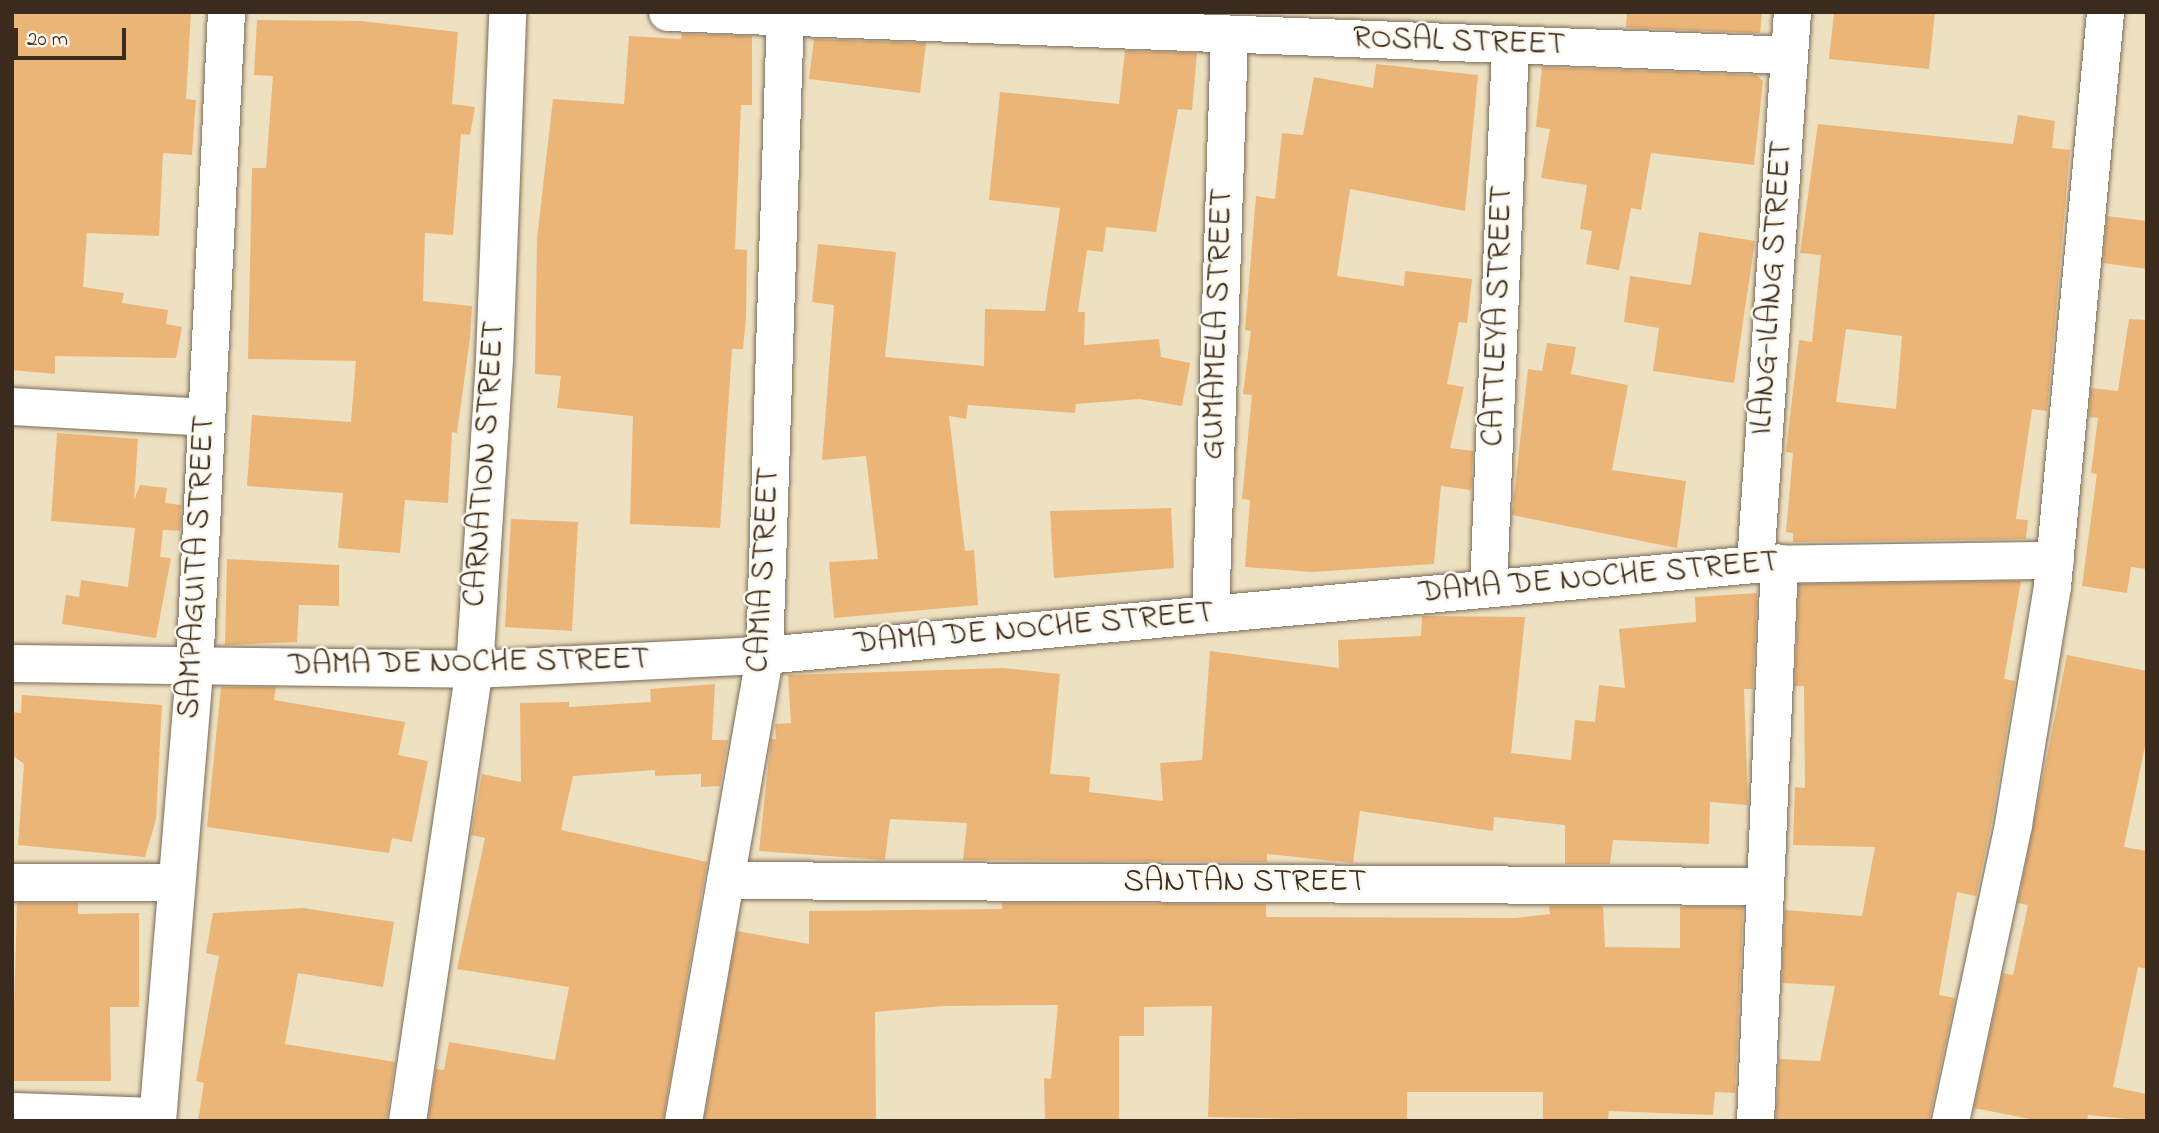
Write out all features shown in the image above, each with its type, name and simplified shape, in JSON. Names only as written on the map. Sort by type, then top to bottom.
[{"type":"street","name":"SAMPAGUITA STREET","points":[[157,1118],[194,669],[226,12]]},
{"type":"street","name":"CARNATION STREET","points":[[407,1121],[474,669],[494,358],[507,12]]},
{"type":"street","name":"ROSAL STREET","points":[[667,12],[1789,55]]},
{"type":"street","name":"ILANG-ILANG STREET","points":[[1755,1121],[1765,886],[1767,563],[1792,12]]},
{"type":"street","points":[[1950,1121],[2013,824],[2055,560],[2105,12]]},
{"type":"street","name":"CAMIA STREET","points":[[683,1121],[764,655],[785,15]]},
{"type":"street","name":"GUMAMELA STREET","points":[[1210,614],[1229,34]]},
{"type":"street","name":"CATTLEYA STREET","points":[[1488,588],[1510,44]]},
{"type":"street","points":[[12,406],[206,417]]},
{"type":"street","name":"DAMA DE NOCHE STREET","points":[[12,663],[194,669],[474,669],[764,655],[1767,563],[2055,560]]},
{"type":"street","name":"SANTAN STREET","points":[[725,880],[1765,886]]},
{"type":"street","points":[[12,882],[176,882]]},
{"type":"street","points":[[12,1111],[157,1118]]},
{"type":"building","points":[[12,12],[191,12],[186,99],[196,100],[192,155],[163,153],[159,236],[87,233],[83,287],[124,293],[122,303],[168,310],[166,324],[182,327],[176,358],[55,356],[55,374],[12,370]]},
{"type":"building","points":[[1627,12],[1762,12],[1760,33],[1626,28]]},
{"type":"building","points":[[1834,12],[1935,12],[1929,69],[1829,59]]},
{"type":"building","points":[[257,20],[361,21],[458,32],[452,104],[475,107],[470,135],[461,134],[453,235],[425,233],[423,301],[472,306],[470,338],[457,433],[452,432],[448,503],[405,500],[400,553],[338,548],[343,493],[247,486],[252,415],[351,422],[356,361],[248,359],[252,168],[266,168],[273,76],[254,75]]},
{"type":"building","points":[[682,34],[752,36],[752,105],[741,105],[735,249],[747,250],[746,318],[743,349],[732,349],[720,528],[630,524],[633,416],[557,408],[561,376],[535,374],[537,239],[553,99],[624,104],[629,36],[681,39]]},
{"type":"building","points":[[814,39],[926,43],[920,93],[809,79]]},
{"type":"building","points":[[1125,51],[1197,53],[1192,110],[1178,109],[1156,232],[1106,227],[1103,252],[1087,250],[1078,312],[1085,312],[1084,345],[1159,339],[1161,357],[1190,363],[1182,406],[1140,399],[1076,404],[1075,413],[968,405],[966,419],[949,416],[965,551],[974,550],[978,605],[834,618],[829,562],[878,559],[866,456],[822,460],[834,305],[812,302],[818,244],[896,252],[885,357],[984,366],[985,309],[1045,311],[1060,208],[989,200],[1000,92],[1119,104]]},
{"type":"building","points":[[1376,64],[1478,75],[1465,211],[1350,189],[1337,276],[1404,286],[1405,271],[1472,279],[1467,323],[1459,322],[1447,384],[1464,387],[1450,448],[1473,451],[1471,490],[1441,486],[1434,564],[1312,572],[1245,567],[1250,500],[1242,499],[1252,395],[1243,394],[1251,331],[1245,330],[1256,196],[1275,199],[1282,133],[1303,135],[1314,77],[1373,88]]},
{"type":"building","points":[[1542,67],[1756,75],[1763,81],[1754,165],[1651,153],[1641,210],[1631,208],[1619,270],[1586,264],[1592,231],[1580,229],[1587,185],[1541,178],[1550,129],[1536,127]]},
{"type":"building","points":[[2018,115],[2055,121],[2052,148],[2070,150],[2047,411],[2032,409],[2016,519],[2028,520],[2026,539],[1793,542],[1793,533],[1786,532],[1793,453],[1786,452],[1799,340],[1812,342],[1821,255],[1800,253],[1818,124],[2013,144]],"holes":[[[1846,329],[1902,336],[1896,409],[1836,402]]]},
{"type":"building","points":[[2107,216],[2147,221],[2147,269],[2103,263]]},
{"type":"building","points":[[1699,232],[1755,241],[1734,383],[1653,371],[1659,328],[1624,322],[1630,276],[1691,285]]},
{"type":"building","points":[[2129,319],[2147,320],[2147,569],[2131,567],[2127,593],[2082,586],[2097,474],[2091,473],[2098,418],[2089,417],[2091,388],[2118,391]]},
{"type":"building","points":[[1547,343],[1576,347],[1571,374],[1628,385],[1612,470],[1686,481],[1677,548],[1512,515],[1528,369],[1542,371]]},
{"type":"building","points":[[57,433],[138,439],[134,500],[140,485],[167,488],[165,503],[181,505],[180,531],[163,530],[160,557],[171,558],[156,638],[62,624],[66,595],[79,597],[81,580],[128,587],[135,528],[51,521]]},
{"type":"building","points":[[1171,508],[1174,568],[1054,578],[1050,511]]},
{"type":"building","points":[[511,519],[578,522],[572,631],[505,627]]},
{"type":"building","points":[[227,559],[339,565],[339,606],[299,605],[297,642],[225,645]]},
{"type":"building","points":[[2021,581],[2004,679],[2015,681],[1992,820],[1976,896],[1957,892],[1939,995],[1955,998],[1929,1121],[1776,1121],[1779,1059],[1820,1061],[1835,986],[1782,983],[1785,910],[1862,916],[1875,847],[1793,845],[1795,787],[1805,788],[1804,686],[1795,686],[1799,584]]},
{"type":"building","points":[[1757,593],[1753,689],[1744,689],[1748,805],[1710,802],[1709,844],[1613,840],[1610,864],[1565,864],[1565,825],[1494,817],[1493,831],[1360,811],[1353,863],[1267,854],[1267,862],[963,860],[967,823],[890,819],[885,860],[759,851],[771,739],[776,739],[775,724],[791,723],[788,675],[1003,668],[1060,674],[1050,774],[1090,777],[1089,792],[1163,801],[1160,763],[1202,760],[1210,651],[1339,668],[1338,640],[1421,636],[1422,616],[1525,617],[1511,753],[1571,760],[1575,720],[1595,722],[1599,685],[1625,688],[1619,629],[1696,622],[1695,597]]},
{"type":"building","points":[[2067,655],[2147,671],[2147,737],[2124,847],[2147,851],[2147,969],[2138,967],[2113,1087],[2147,1094],[2147,1121],[2088,1115],[2087,1121],[2040,1121],[1974,1108],[2003,973],[2013,975],[2028,905],[2018,903]]},
{"type":"building","points":[[715,684],[712,740],[728,740],[720,786],[701,787],[701,774],[655,776],[655,770],[573,776],[561,830],[707,862],[663,1121],[428,1121],[436,1069],[444,1070],[449,1042],[555,1060],[569,987],[457,969],[485,838],[471,835],[482,774],[521,782],[520,703],[569,702],[569,707],[651,702],[650,689]]},
{"type":"building","points":[[221,687],[276,687],[274,700],[405,722],[398,755],[428,761],[412,842],[392,838],[389,853],[207,827]]},
{"type":"building","points":[[22,695],[162,705],[156,819],[145,857],[18,845],[24,764],[12,755],[12,712],[21,713]]},
{"type":"building","points":[[17,903],[78,903],[78,914],[139,913],[139,1007],[110,1007],[111,1081],[12,1081]]},
{"type":"building","points":[[1002,903],[1266,904],[1266,917],[1516,918],[1550,914],[1549,906],[1603,906],[1605,947],[1680,948],[1680,907],[1743,907],[1735,1093],[1715,1092],[1713,1115],[1609,1111],[1608,1121],[1543,1120],[1543,1092],[1407,1092],[1407,1121],[1208,1117],[1212,1006],[1144,1007],[1144,1036],[1119,1036],[1119,1121],[1045,1121],[1044,1078],[1051,1079],[1058,1005],[943,1006],[875,1012],[876,1119],[704,1121],[737,931],[809,944],[809,911],[1002,909]]},
{"type":"building","points":[[303,908],[394,922],[383,987],[298,973],[285,1044],[395,1062],[386,1121],[198,1121],[204,1083],[196,1081],[219,956],[206,953],[213,913]]}]
